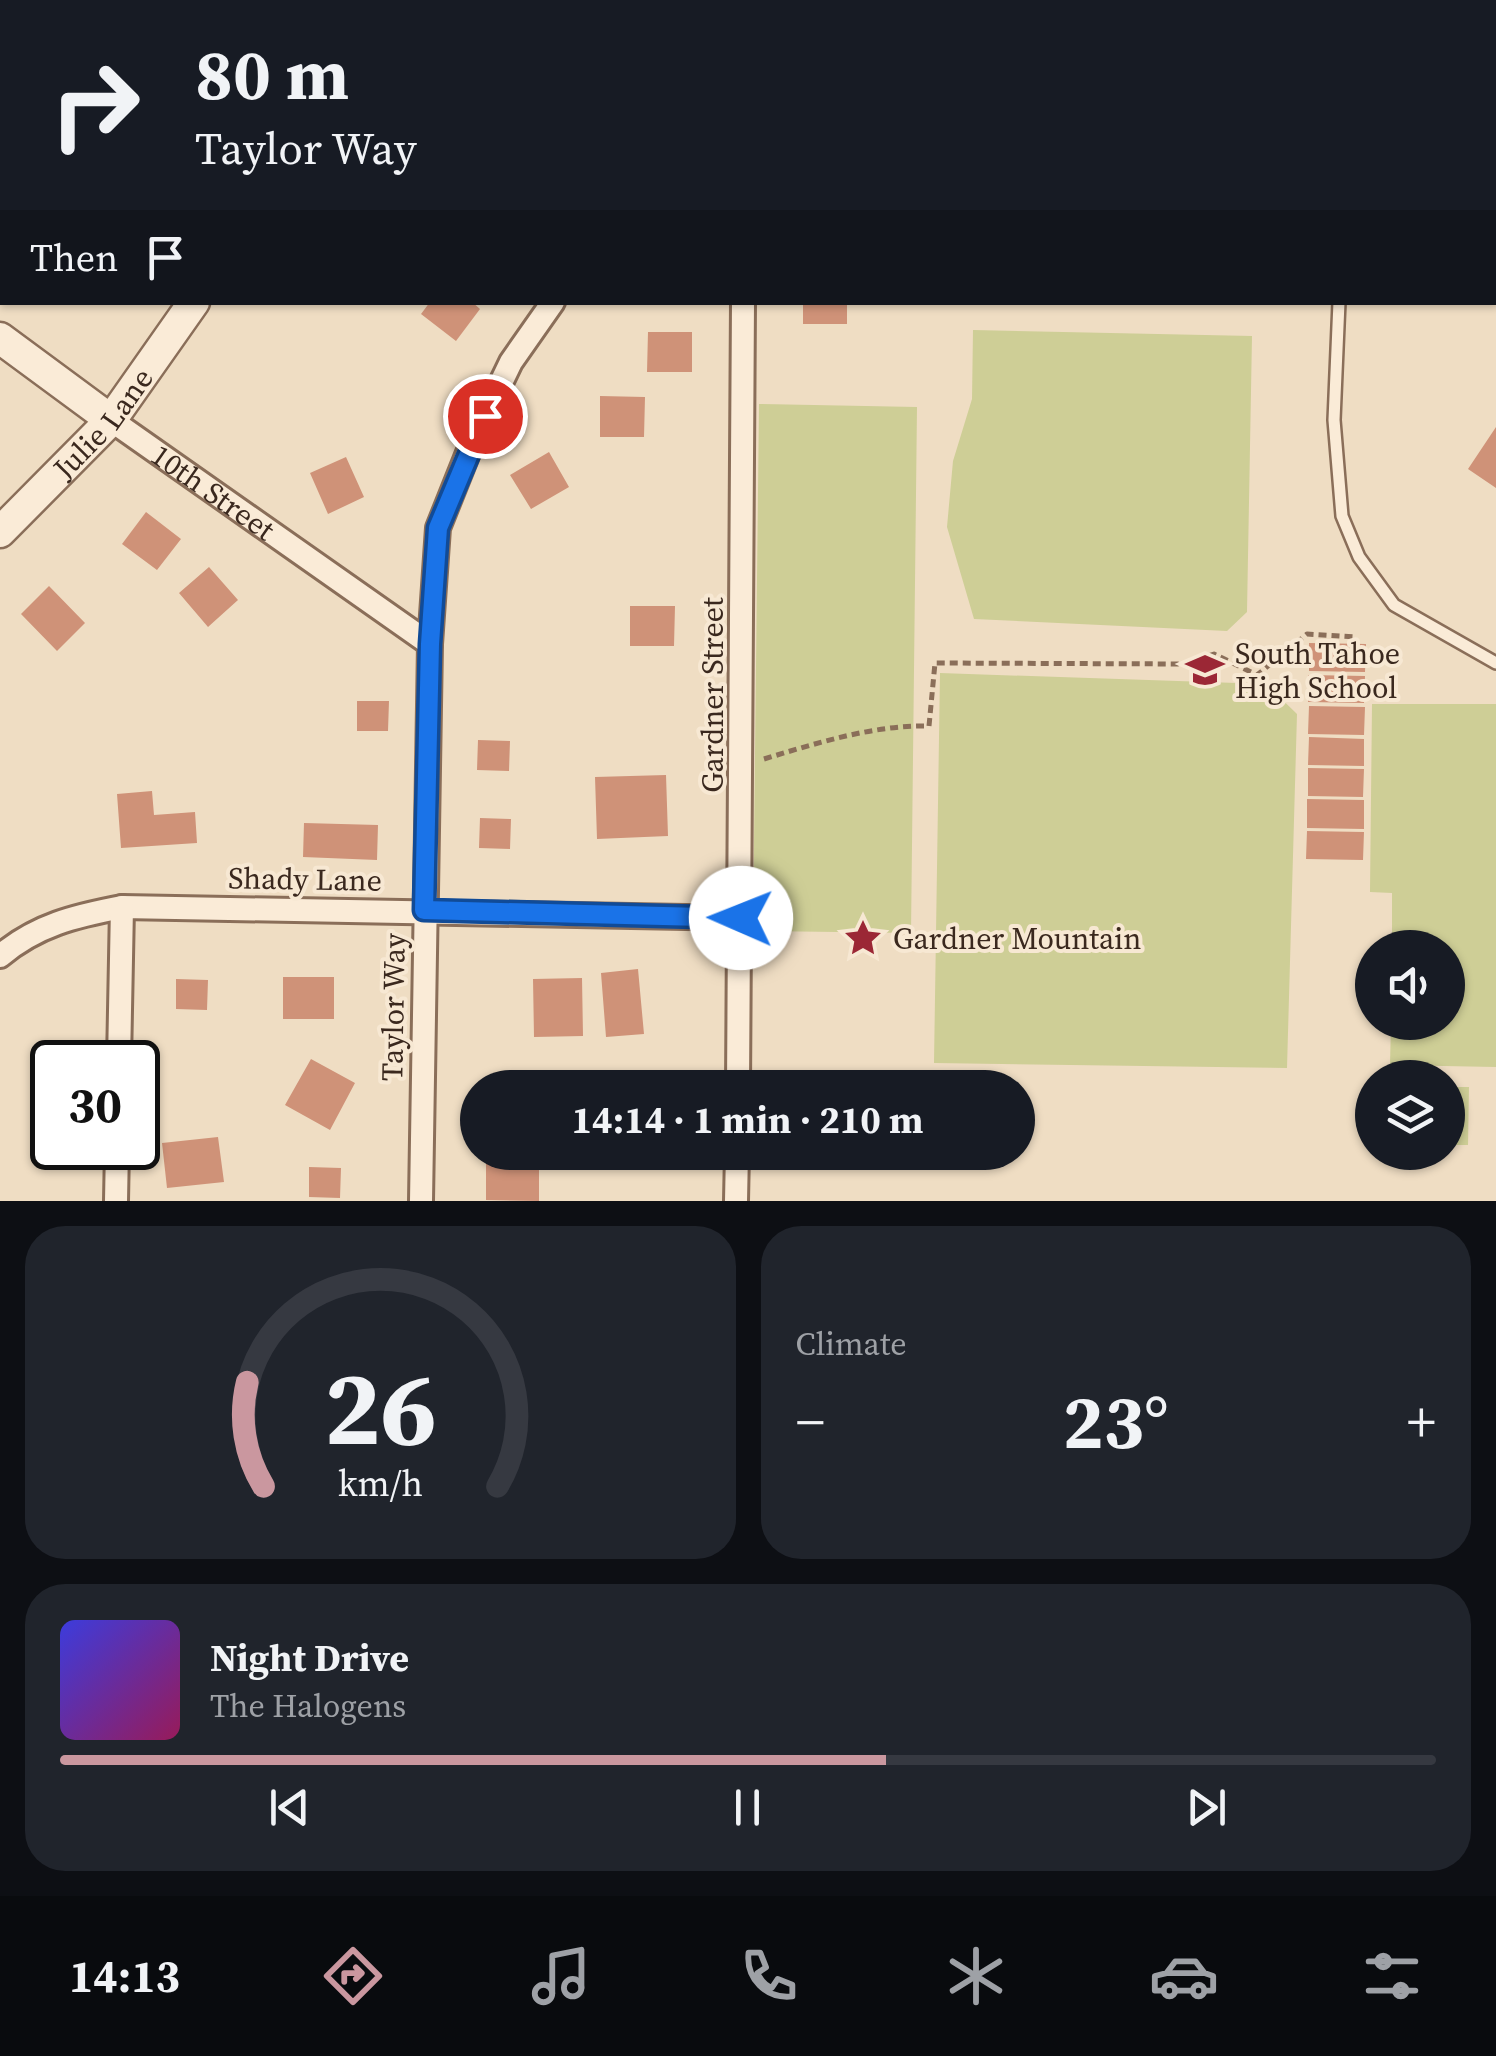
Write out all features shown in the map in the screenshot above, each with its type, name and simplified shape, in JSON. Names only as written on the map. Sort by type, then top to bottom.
[{"type":"street","name":"Julie Lane","points":[[0,532],[112,420],[192,305]]},
{"type":"street","name":"Taylor Way","points":[[421,1201],[430,644],[438,528],[472,443],[512,362],[551,305]]},
{"type":"street","name":"Gardner Street","points":[[738,1070],[743,305]]},
{"type":"street","name":"10th Street","points":[[0,338],[430,644]]},
{"type":"street","name":"Shady Lane","points":[[0,956],[24,936],[68,917],[122,907],[741,918]]},
{"type":"street","points":[[119,1040],[122,907]]},
{"type":"street","points":[[116,1201],[117,1170]]},
{"type":"street","points":[[736,1201],[737,1170]]},
{"type":"lane","points":[[1339,305],[1334,420],[1342,516],[1359,557],[1394,605],[1496,663]]},
{"type":"path","points":[[742,766],[832,739],[906,725],[930,726],[935,663],[1185,664],[1214,654],[1257,674],[1306,634],[1358,637]]},
{"type":"green space","points":[[973,330],[1252,336],[1247,612],[1227,631],[974,619],[947,527],[953,461],[972,399]]},
{"type":"green space","points":[[759,404],[917,407],[911,933],[753,931]]},
{"type":"green space","points":[[940,673],[1266,684],[1297,714],[1287,1068],[934,1063]]},
{"type":"green space","points":[[1372,704],[1496,704],[1496,1067],[1465,1066],[1465,1060],[1390,1060],[1391,1040],[1465,1040],[1465,930],[1392,930],[1392,893],[1370,892]]},
{"type":"green space","points":[[1465,1087],[1469,1087],[1465,1145]]},
{"type":"building","points":[[428,305],[475,305],[480,309],[456,341],[421,314]]},
{"type":"building","points":[[803,305],[847,305],[847,324],[803,324]]},
{"type":"building","points":[[648,332],[692,332],[692,372],[647,372]]},
{"type":"building","points":[[600,396],[645,397],[644,437],[600,437]]},
{"type":"building","points":[[1496,427],[1496,488],[1468,469]]},
{"type":"building","points":[[549,452],[569,487],[531,509],[510,475]]},
{"type":"building","points":[[346,457],[364,497],[328,514],[310,473]]},
{"type":"building","points":[[146,512],[181,539],[157,570],[122,544]]},
{"type":"building","points":[[209,567],[238,600],[208,627],[179,593]]},
{"type":"building","points":[[49,586],[85,623],[57,651],[21,614]]},
{"type":"building","points":[[630,606],[675,606],[674,646],[630,646]]},
{"type":"building","points":[[1309,643],[1366,644],[1365,672],[1309,671]]},
{"type":"building","points":[[1308,675],[1365,676],[1364,703],[1308,702]]},
{"type":"building","points":[[357,701],[389,701],[388,731],[357,731]]},
{"type":"building","points":[[1309,706],[1365,707],[1364,735],[1308,734]]},
{"type":"building","points":[[1309,737],[1364,739],[1364,766],[1308,765]]},
{"type":"building","points":[[478,740],[510,741],[509,771],[477,770]]},
{"type":"building","points":[[1308,768],[1364,769],[1363,797],[1308,796]]},
{"type":"building","points":[[666,775],[668,836],[597,839],[595,777]]},
{"type":"building","points":[[152,791],[154,815],[195,812],[197,843],[121,848],[117,794]]},
{"type":"building","points":[[1307,799],[1364,800],[1364,829],[1307,828]]},
{"type":"building","points":[[480,818],[511,819],[510,849],[479,848]]},
{"type":"building","points":[[304,823],[378,825],[377,860],[303,857]]},
{"type":"building","points":[[1307,831],[1364,832],[1363,860],[1306,859]]},
{"type":"building","points":[[638,969],[644,1034],[606,1037],[601,973]]},
{"type":"building","points":[[283,977],[334,977],[334,1019],[283,1019]]},
{"type":"building","points":[[582,978],[583,1036],[534,1037],[533,979]]},
{"type":"building","points":[[176,979],[208,980],[207,1010],[176,1009]]},
{"type":"building","points":[[311,1059],[355,1083],[330,1130],[285,1105]]},
{"type":"building","points":[[218,1137],[224,1182],[167,1188],[162,1143]]},
{"type":"building","points":[[309,1167],[341,1168],[340,1198],[309,1197]]},
{"type":"building","points":[[486,1170],[539,1170],[539,1201],[486,1200]]},
{"type":"place","name":"South Tahoe High School","points":[[1205,670]]},
{"type":"place","name":"Gardner Mountain","points":[[863,938]]},
{"type":"route","points":[[485,416],[438,528],[430,644],[424,910],[741,918]]}]
